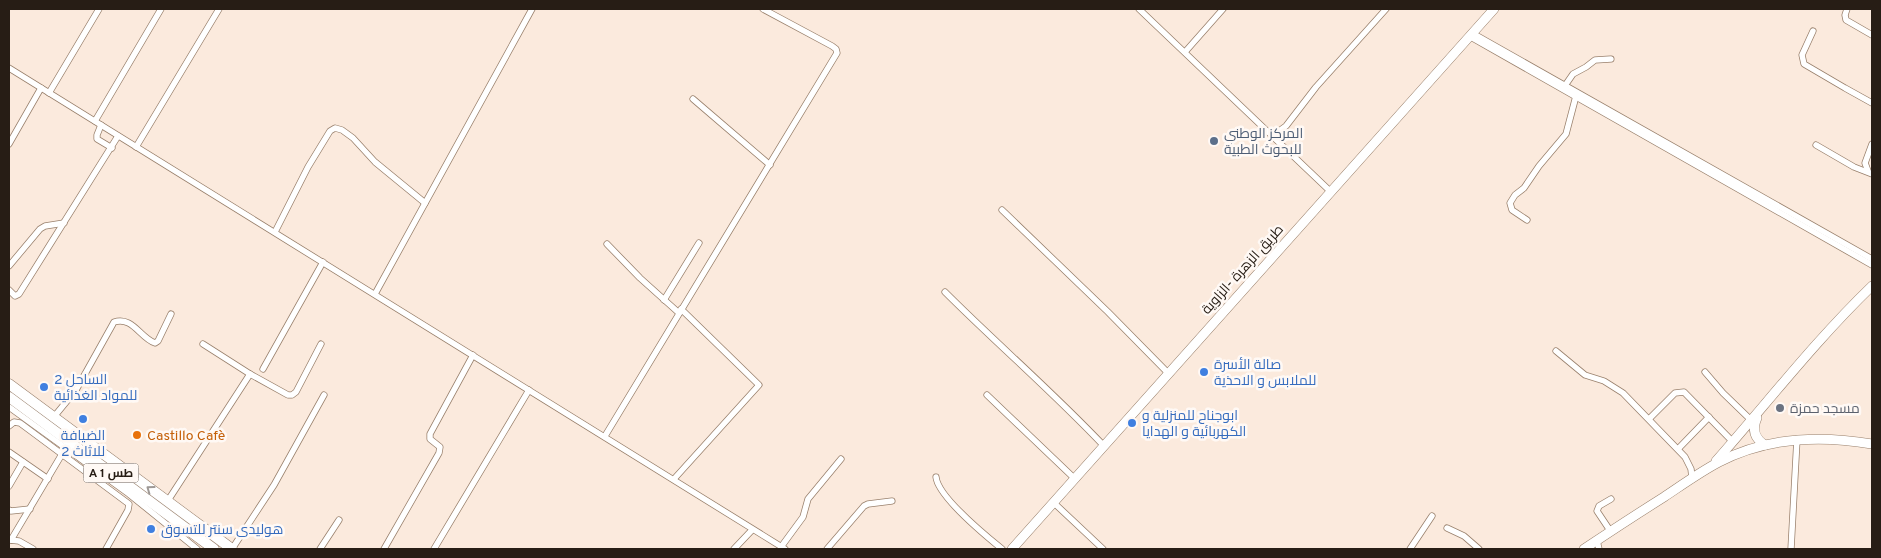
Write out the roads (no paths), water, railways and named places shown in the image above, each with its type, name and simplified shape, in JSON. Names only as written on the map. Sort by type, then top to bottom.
[{"type":"highway","name":"A 1 طس","points":[[9,384],[232,549]]},
{"type":"highway","name":"A 1 طس","points":[[9,398],[214,549]]},
{"type":"main road","name":"طريق الزهرة -الزاوية","points":[[1012,549],[1494,9]]},
{"type":"main road","points":[[1748,450],[1753,425],[1760,412],[1819,342],[1872,286]]},
{"type":"main road","points":[[1711,466],[1740,434],[1753,425]]},
{"type":"main road","points":[[1753,425],[1757,439],[1765,445]]},
{"type":"main road","points":[[1740,434],[1742,445],[1748,450]]},
{"type":"main road","points":[[1584,549],[1598,545],[1611,532],[1711,466],[1748,450],[1797,439],[1833,438],[1872,444]]},
{"type":"street","points":[[49,93],[99,9]]},
{"type":"street","points":[[94,121],[161,9]]},
{"type":"street","points":[[136,147],[219,9]]},
{"type":"street","points":[[375,294],[532,9]]},
{"type":"street","points":[[605,436],[837,53],[836,49],[832,46],[763,9]]},
{"type":"street","points":[[1139,9],[1330,191]]},
{"type":"street","points":[[1185,52],[1223,9]]},
{"type":"street","points":[[1272,136],[1286,126],[1316,87],[1386,9]]},
{"type":"street","points":[[1847,9],[1846,20],[1872,35]]},
{"type":"street","points":[[1813,31],[1802,55],[1804,64],[1872,103]]},
{"type":"street","points":[[1471,35],[1872,259]]},
{"type":"street","points":[[1564,87],[1574,74],[1595,60],[1611,59]]},
{"type":"street","points":[[9,68],[783,548],[803,517],[808,500],[841,459]]},
{"type":"street","points":[[1564,87],[1576,96],[1872,265]]},
{"type":"street","points":[[9,144],[42,88]]},
{"type":"street","points":[[1527,220],[1512,210],[1510,203],[1513,197],[1524,188],[1538,166],[1566,134],[1576,96]]},
{"type":"street","points":[[693,99],[770,166]]},
{"type":"street","points":[[101,125],[97,139],[112,148]]},
{"type":"street","points":[[275,232],[308,167],[330,131],[335,128],[342,130],[353,138],[375,162],[425,202]]},
{"type":"street","points":[[9,290],[15,296],[19,294],[118,136]]},
{"type":"street","points":[[1870,172],[1865,163],[1872,144]]},
{"type":"street","points":[[1816,145],[1854,167],[1870,172]]},
{"type":"street","points":[[1002,210],[1108,312],[1168,374]]},
{"type":"street","points":[[9,266],[40,229],[45,226],[64,223]]},
{"type":"street","points":[[664,300],[699,243]]},
{"type":"street","points":[[607,244],[664,300],[680,311],[758,385],[674,479]]},
{"type":"street","points":[[263,368],[323,262]]},
{"type":"street","points":[[945,292],[1044,385],[1104,446]]},
{"type":"street","points":[[54,418],[76,390],[114,322],[130,322],[148,340],[155,343],[158,341],[171,314]]},
{"type":"street","points":[[203,344],[283,394],[288,395],[294,394],[321,344]]},
{"type":"street","points":[[1556,351],[1588,376],[1604,380],[1623,393],[1688,461],[1692,478]]},
{"type":"street","points":[[384,549],[439,453],[440,448],[432,442],[430,434],[473,355]]},
{"type":"street","points":[[1705,372],[1753,425]]},
{"type":"street","points":[[167,502],[250,374]]},
{"type":"street","points":[[434,549],[529,390]]},
{"type":"street","points":[[1649,419],[1675,393],[1680,391],[1686,394],[1733,442]]},
{"type":"street","points":[[232,549],[274,485],[324,395]]},
{"type":"street","points":[[986,395],[1074,478]]},
{"type":"street","points":[[9,407],[129,494],[197,549]]},
{"type":"street","points":[[1678,449],[1709,417]]},
{"type":"street","points":[[9,426],[14,422],[20,423],[129,504],[128,510],[106,549]]},
{"type":"street","points":[[1791,549],[1797,439]]},
{"type":"street","points":[[9,452],[48,479]]},
{"type":"street","points":[[10,541],[62,454]]},
{"type":"street","points":[[9,486],[23,462]]},
{"type":"street","points":[[936,477],[942,492],[968,519],[1002,549]]},
{"type":"street","points":[[1611,499],[1599,506],[1597,511],[1611,532]]},
{"type":"street","points":[[827,549],[864,506],[873,503],[892,502]]},
{"type":"street","points":[[1053,502],[1103,549]]},
{"type":"street","points":[[9,510],[30,509]]},
{"type":"street","points":[[1410,549],[1432,516]]},
{"type":"street","points":[[320,549],[339,520]]},
{"type":"street","points":[[1447,528],[1464,536],[1479,549]]},
{"type":"street","points":[[734,549],[752,530]]},
{"type":"street","points":[[10,541],[19,541],[33,549]]},
{"type":"place","name":"المركز الوطني للبحوث الطبية","points":[[1214,141]]},
{"type":"place","name":"صالة الأسرة للملابس و الاحذية","points":[[1204,372]]},
{"type":"place","name":"الساحل 2 للمواد الغذائية","points":[[44,387]]},
{"type":"place","name":"مسجد حمزة","points":[[1780,408]]},
{"type":"place","name":"الضيافة 2 للاثاث","points":[[83,419]]},
{"type":"place","name":"ابوجناح للمنزلية و الكهربائية و الهدايا","points":[[1132,423]]},
{"type":"place","name":"Castillo Cafè","points":[[137,435]]},
{"type":"place","name":"هوليدى سنتر للتسوق","points":[[151,529]]}]
